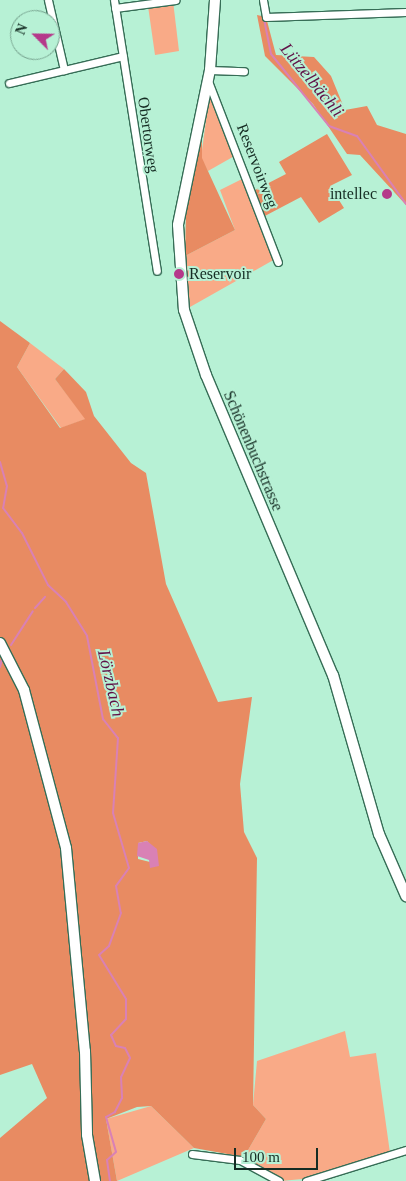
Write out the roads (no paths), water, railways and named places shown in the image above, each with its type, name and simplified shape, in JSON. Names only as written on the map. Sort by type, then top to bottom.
[{"type":"street","points":[[48,0],[64,70]]},
{"type":"street","name":"Obertorweg","points":[[114,0],[157,271]]},
{"type":"street","points":[[115,8],[175,0]]},
{"type":"street","name":"Schönenbuchstrasse","points":[[215,0],[210,70],[178,225],[179,274],[188,323],[333,675],[379,834],[406,896]]},
{"type":"street","points":[[263,0],[266,17],[406,12]]},
{"type":"street","points":[[10,84],[123,56]]},
{"type":"street","points":[[210,70],[244,70]]},
{"type":"street","name":"Reservoirweg","points":[[208,81],[278,262]]},
{"type":"street","points":[[0,643],[24,690],[66,848],[84,1042],[87,1135],[94,1181]]},
{"type":"street","points":[[306,1181],[406,1150]]},
{"type":"street","points":[[192,1154],[240,1160],[279,1181]]},
{"type":"waterway","name":"Lützelbächli","points":[[261,4],[271,54],[329,126],[357,136],[406,204]]},
{"type":"waterway","name":"Lörzbach","points":[[0,462],[7,486],[3,508],[22,533],[48,585],[66,602],[87,636],[103,719],[118,738],[113,813],[129,868],[116,886],[121,913],[109,946],[99,955],[126,999],[126,1019],[111,1035],[116,1046],[125,1048],[130,1058],[121,1077],[122,1098],[115,1112],[106,1117],[116,1152],[107,1160],[110,1181]]},
{"type":"waterway","points":[[35,608],[45,597]]},
{"type":"waterway","points":[[11,645],[33,611]]},
{"type":"waterway","points":[[0,667],[2,659]]},
{"type":"place","name":"intellec","points":[[387,194]]},
{"type":"place","name":"Reservoir","points":[[179,274]]}]
